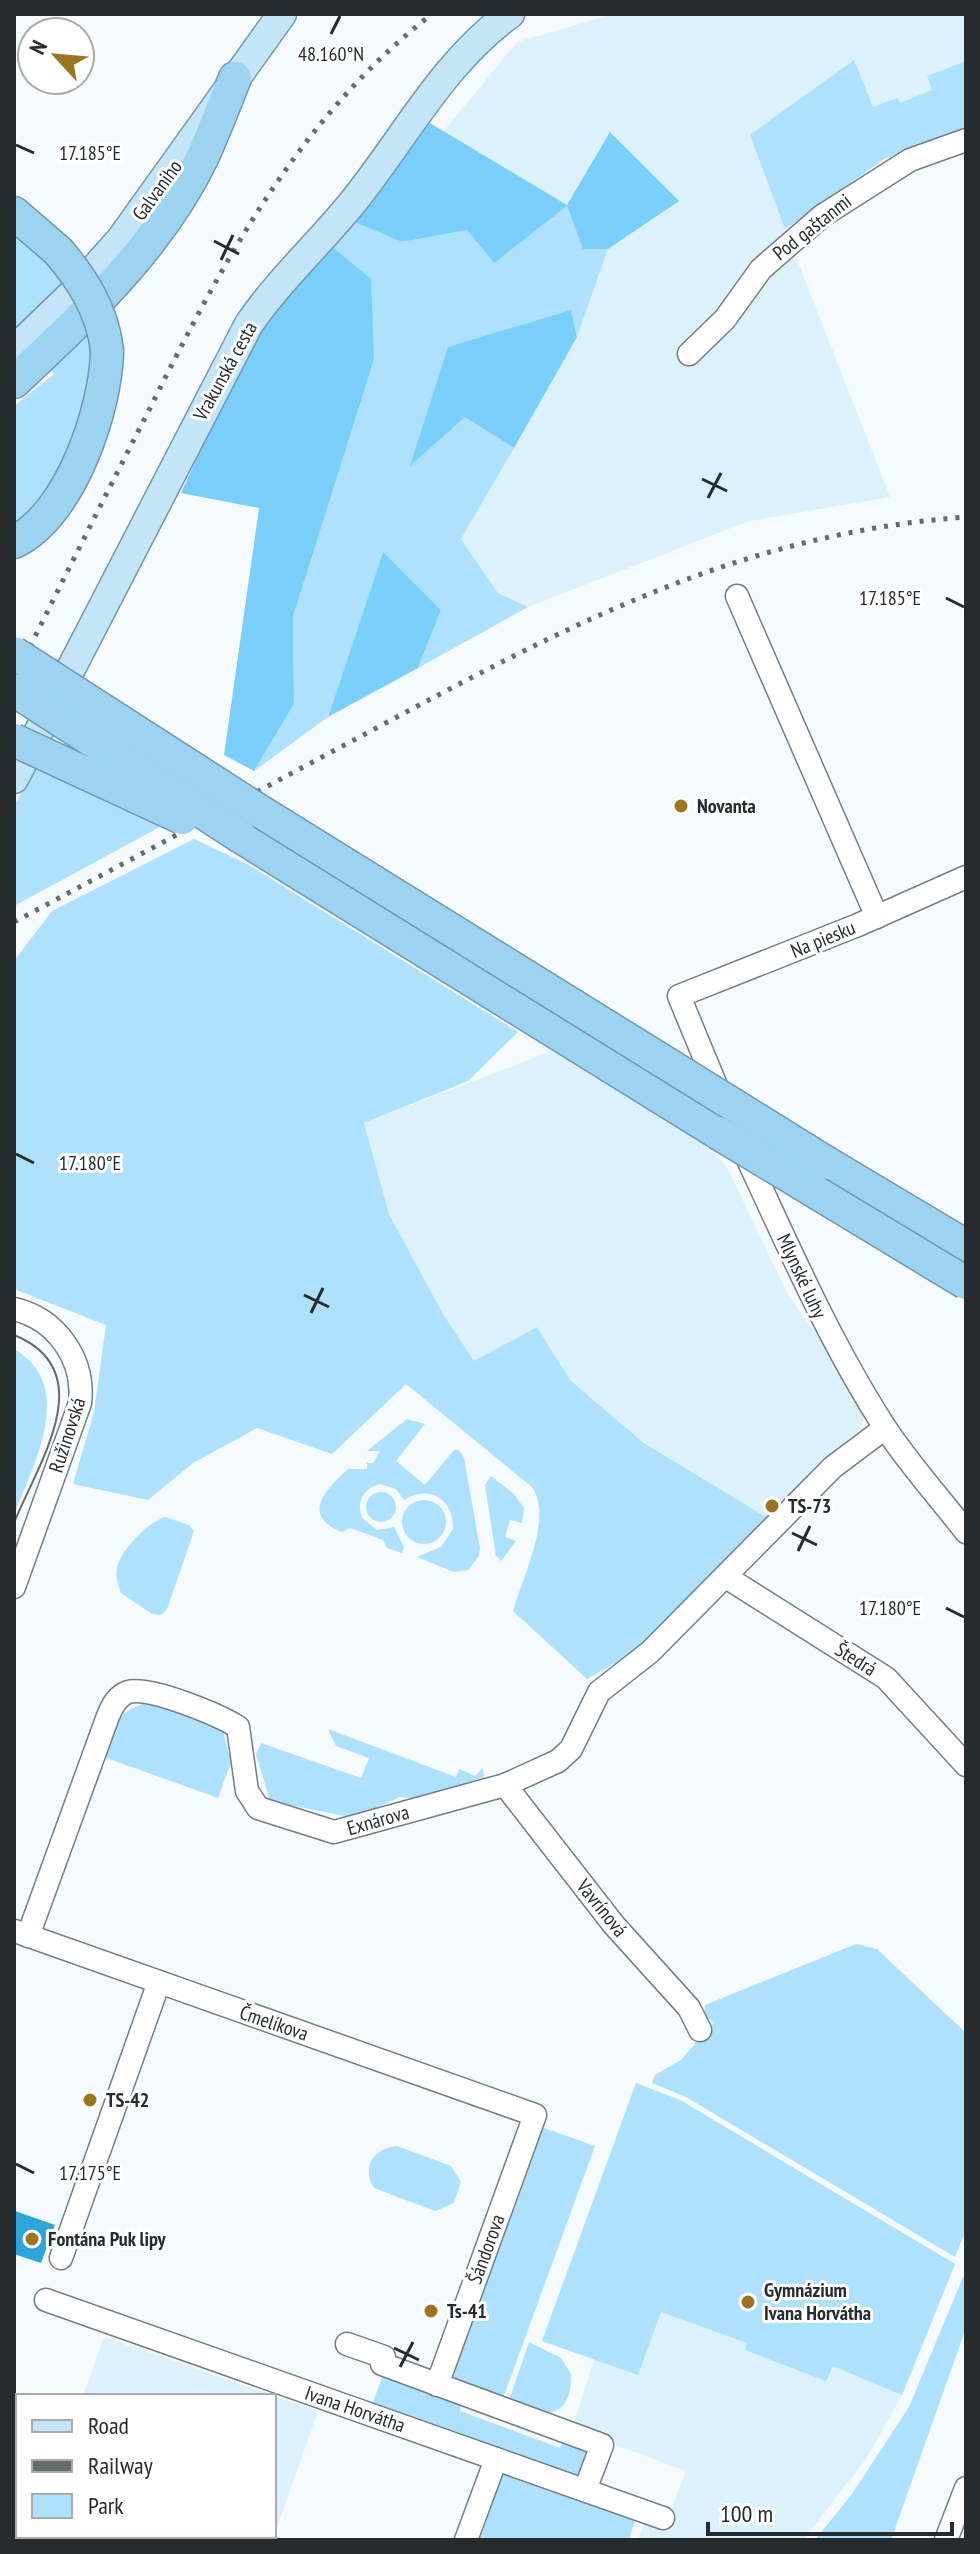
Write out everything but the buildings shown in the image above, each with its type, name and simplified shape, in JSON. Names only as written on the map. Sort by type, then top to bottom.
[{"type":"highway","points":[[14,382],[80,320],[147,245],[201,159],[235,78]]},
{"type":"highway","points":[[14,213],[58,251],[91,298],[105,333],[107,351],[103,399],[86,446],[45,517],[14,542]]},
{"type":"highway","points":[[14,653],[258,810],[966,1246]]},
{"type":"highway","points":[[14,690],[241,837],[966,1283]]},
{"type":"highway","points":[[14,740],[170,814],[241,837]]},
{"type":"main road","name":"Galvaniho","points":[[14,350],[71,295],[121,239],[282,14]]},
{"type":"main road","name":"Vrakunská cesta","points":[[14,779],[249,324],[295,264],[379,169],[446,75],[487,31],[510,14]]},
{"type":"street","name":"Pod gaštanmi","points":[[689,354],[725,319],[761,269],[822,216],[910,160],[966,140]]},
{"type":"street","points":[[737,596],[877,917]]},
{"type":"street","name":"Na piesku","points":[[679,996],[877,917],[966,877]]},
{"type":"street","name":"Mlynské luhy","points":[[679,996],[730,1121],[820,1316],[885,1428],[966,1532]]},
{"type":"street","name":"Ružinovská","points":[[14,1309],[32,1315],[58,1335],[76,1362],[82,1386],[80,1403],[14,1587]]},
{"type":"street","points":[[505,1785],[558,1761],[571,1749],[599,1692],[650,1652],[826,1472],[885,1428]]},
{"type":"street","name":"Štedrá","points":[[726,1577],[886,1678],[966,1765]]},
{"type":"street","name":"Exnárova","points":[[21,1933],[112,1706],[131,1691],[152,1693],[238,1727],[247,1791],[258,1808],[334,1832],[505,1785]]},
{"type":"street","name":"Vavrínová","points":[[505,1785],[614,1925],[689,2008],[700,2030]]},
{"type":"street","name":"Čmelíkova","points":[[21,1933],[535,2115]]},
{"type":"street","points":[[61,2258],[159,1982]]},
{"type":"street","name":"Šándorova","points":[[437,2385],[535,2115]]},
{"type":"street","name":"Ivana Horvátha","points":[[46,2300],[663,2518]]},
{"type":"street","points":[[347,2344],[384,2357],[382,2364],[602,2445],[585,2490]]},
{"type":"street","points":[[466,2540],[496,2459]]},
{"type":"street","points":[[946,2540],[966,2488]]},
{"type":"shaded area","points":[[614,14],[966,14],[966,91],[884,159],[785,229],[890,497],[749,521],[528,607],[498,593],[461,539],[577,337],[608,249],[678,201],[611,132],[567,206],[443,132],[517,42]]},
{"type":"shaded area","points":[[428,122],[567,205],[610,132],[679,201],[608,249],[583,249],[567,206],[494,263],[467,230],[402,242],[354,222]]},
{"type":"shaded area","points":[[330,245],[371,279],[374,360],[293,617],[294,704],[254,771],[224,755],[259,508],[181,493],[256,329]]},
{"type":"shaded area","points":[[571,310],[577,337],[514,448],[465,417],[410,466],[448,347]]},
{"type":"shaded area","points":[[383,552],[441,610],[418,668],[328,717]]},
{"type":"shaded area","points":[[565,1046],[665,1107],[727,1167],[788,1295],[819,1338],[864,1415],[862,1426],[766,1517],[645,1443],[570,1380],[537,1327],[474,1362],[443,1314],[389,1214],[364,1123]]},
{"type":"shaded area","name":"Gymnázium Ivana Horvátha","points":[[636,2083],[680,2100],[955,2264],[902,2395],[866,2459],[803,2540],[638,2540],[645,2521],[664,2528],[686,2471],[572,2429],[594,2359],[542,2341]]},
{"type":"shaded area","name":"Fontána Puk lipy","points":[[15,2211],[55,2225],[41,2263],[14,2254]]},
{"type":"shaded area","points":[[104,2337],[269,2394],[84,2394]]},
{"type":"shaded area","points":[[276,2396],[318,2411],[276,2530]]},
{"type":"shaded area","points":[[53,2538],[273,2538],[272,2540]]},
{"type":"green space","points":[[854,60],[873,107],[897,98],[900,103],[932,90],[927,76],[966,61],[966,129],[884,159],[785,229],[750,135]]},
{"type":"green space","points":[[567,206],[583,248],[608,249],[577,337],[571,311],[412,464],[465,416],[514,448],[461,539],[498,593],[528,607],[418,668],[441,610],[383,553],[328,717],[254,771],[294,704],[293,617],[374,360],[330,245],[354,222],[402,242],[467,230],[494,262]]},
{"type":"green space","points":[[14,224],[70,278],[14,333]]},
{"type":"green space","points":[[91,318],[95,393],[44,503],[14,532],[14,406],[54,374],[45,365]]},
{"type":"green space","points":[[39,762],[169,822],[14,906],[14,806]]},
{"type":"green space","points":[[194,839],[247,864],[518,1032],[468,1081],[364,1123],[389,1214],[443,1314],[474,1361],[537,1327],[570,1380],[644,1443],[766,1517],[643,1647],[587,1679],[513,1611],[538,1530],[538,1499],[532,1487],[406,1384],[332,1454],[257,1428],[193,1463],[148,1500],[73,1484],[94,1412],[106,1325],[14,1289],[14,961],[52,911]]},
{"type":"green space","points":[[14,1349],[33,1365],[43,1383],[47,1404],[39,1449],[14,1515]]},
{"type":"green space","points":[[407,1419],[425,1424],[396,1461],[425,1485],[454,1450],[459,1450],[464,1458],[480,1548],[479,1556],[468,1570],[454,1572],[417,1557],[441,1547],[453,1529],[445,1502],[431,1494],[413,1495],[404,1500],[396,1489],[380,1484],[362,1496],[362,1518],[377,1530],[394,1527],[404,1547],[402,1553],[387,1548],[383,1540],[350,1528],[342,1532],[322,1518],[319,1510],[321,1502],[332,1485],[348,1469],[367,1469],[367,1463],[373,1463],[380,1451],[367,1451]]},
{"type":"green space","points":[[491,1476],[513,1493],[524,1508],[522,1523],[510,1520],[505,1537],[516,1541],[501,1561],[496,1556],[485,1485]]},
{"type":"green space","points":[[381,1492],[387,1493],[395,1501],[395,1513],[387,1521],[381,1522],[375,1521],[367,1513],[366,1507],[367,1501],[375,1493]]},
{"type":"green space","points":[[424,1500],[440,1506],[446,1522],[440,1538],[424,1544],[408,1538],[402,1522],[408,1506]]},
{"type":"green space","points":[[165,1517],[189,1525],[194,1531],[167,1609],[161,1615],[152,1614],[121,1593],[116,1571],[124,1553],[136,1538]]},
{"type":"green space","points":[[150,1702],[223,1731],[231,1762],[218,1798],[101,1756],[117,1721],[130,1710]]},
{"type":"green space","points":[[328,1729],[456,1777],[459,1769],[475,1776],[483,1768],[484,1777],[421,1799],[400,1797],[363,1814],[345,1816],[270,1801],[256,1754],[261,1743],[361,1778],[369,1758],[336,1746]]},
{"type":"green space","points":[[856,1944],[877,1949],[966,2033],[966,2230],[955,2257],[686,2097],[652,2083],[655,2075],[681,2060],[713,2023],[704,2014],[705,2005]]},
{"type":"green space","name":"Gymnázium Ivana Horvátha","points":[[636,2083],[680,2100],[955,2264],[902,2395],[833,2366],[826,2381],[745,2350],[747,2343],[661,2312],[638,2375],[542,2341]]},
{"type":"green space","points":[[536,2125],[595,2146],[501,2404],[445,2378]]},
{"type":"green space","points":[[397,2146],[451,2166],[461,2182],[454,2203],[435,2211],[374,2188],[369,2172],[372,2160],[382,2150]]},
{"type":"green space","points":[[963,2277],[966,2278],[966,2328],[891,2540],[815,2540],[852,2494],[909,2407]]},
{"type":"green space","points":[[529,2342],[561,2358],[571,2374],[566,2401],[552,2412],[507,2406]]},
{"type":"green space","points":[[384,2373],[463,2402],[460,2411],[560,2448],[565,2438],[589,2448],[576,2481],[371,2407]]},
{"type":"green space","points":[[503,2470],[635,2520],[629,2540],[480,2540]]},
{"type":"tram line","points":[[14,1335],[40,1351],[55,1371],[59,1395],[48,1448],[14,1523]]},
{"type":"railway","points":[[14,679],[175,358],[267,197],[302,147],[341,100],[384,55],[432,14]]},
{"type":"railway","points":[[14,922],[440,694],[583,623],[655,592],[728,565],[804,543],[883,527],[966,517]]},
{"type":"place","name":"Novanta","points":[[681,806]]},
{"type":"place","name":"TS-73","points":[[772,1506]]},
{"type":"place","name":"TS-42","points":[[90,2100]]},
{"type":"place","name":"Fontána Puk lipy","points":[[32,2239]]},
{"type":"place","name":"Gymnázium Ivana Horvátha","points":[[748,2302]]},
{"type":"place","name":"Ts-41","points":[[431,2311]]}]
